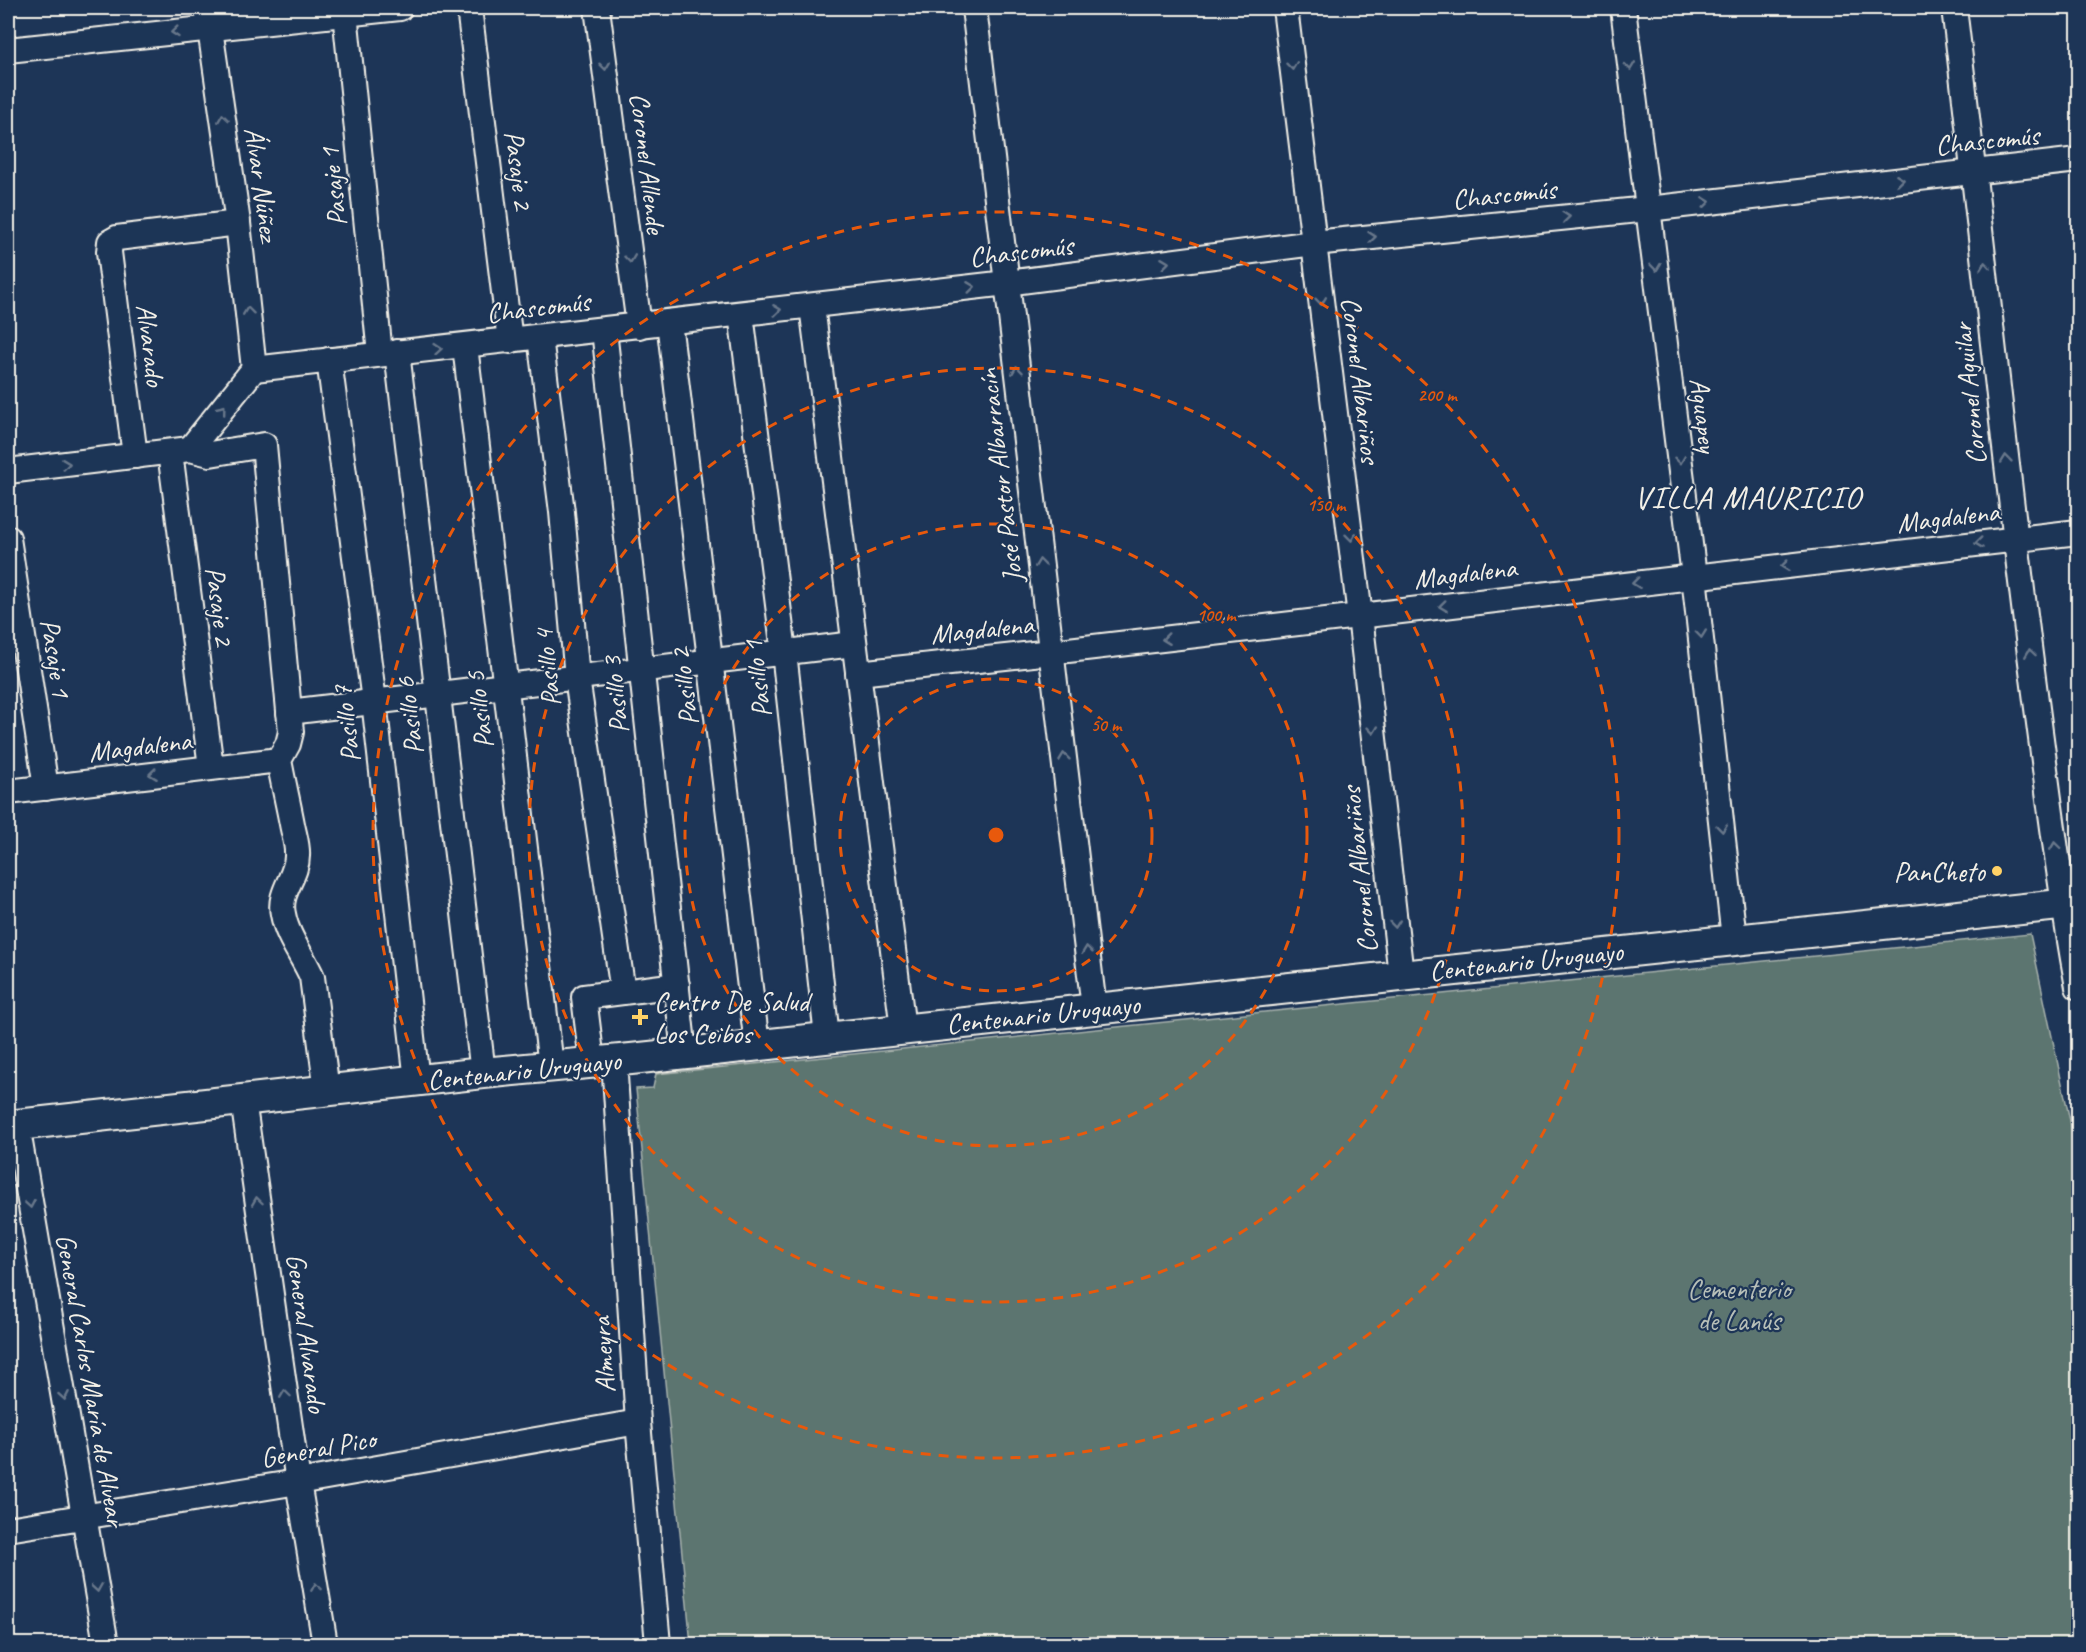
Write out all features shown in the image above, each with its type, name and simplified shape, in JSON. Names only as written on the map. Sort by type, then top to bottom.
[{"type":"main road","name":"Centenario Uruguayo","points":[[12,1126],[483,1073],[2071,903]]},
{"type":"street","points":[[8,50],[208,18],[345,13],[400,8]]},
{"type":"street","name":"Pasaje 2","points":[[469,8],[510,341]]},
{"type":"street","name":"Coronel Allende","points":[[597,8],[639,326]]},
{"type":"street","name":"José Pastor Albarracín","points":[[974,8],[1094,1008]]},
{"type":"street","name":"Coronel Albariños","points":[[1285,8],[1360,616],[1401,975]]},
{"type":"street","name":"Aguapey","points":[[1623,8],[1694,576],[1734,939]]},
{"type":"street","name":"Coronel Aguilar","points":[[1954,8],[2014,539],[2071,903],[2079,987]]},
{"type":"street","name":"Pasaje 1","points":[[345,13],[388,353]]},
{"type":"street","name":"Álvar Núñez","points":[[208,18],[237,223],[254,369]]},
{"type":"street","name":"Chascomús","points":[[254,369],[1007,283],[1314,243],[1648,209],[2079,160]]},
{"type":"street","name":"Alvarado","points":[[135,456],[109,252],[110,242],[117,238],[237,223]]},
{"type":"street","points":[[812,306],[903,1029]]},
{"type":"street","name":"Pasillo 1","points":[[741,314],[784,652],[827,1037]]},
{"type":"street","name":"Pasillo 2","points":[[669,322],[758,1045]]},
{"type":"street","name":"Pasillo 3","points":[[604,330],[684,1053]]},
{"type":"street","name":"Pasillo 4","points":[[540,337],[562,512],[577,678],[623,992]]},
{"type":"street","name":"Pasillo 5","points":[[465,346],[551,1066]]},
{"type":"street","name":"Pasillo 6","points":[[388,353],[436,694],[483,1073]]},
{"type":"street","name":"Pasillo 7","points":[[329,360],[374,701],[417,1081]]},
{"type":"street","points":[[180,450],[254,369]]},
{"type":"street","points":[[8,471],[180,450],[210,454],[264,445],[291,732],[288,744],[279,760],[298,852],[296,869],[282,899],[282,912],[286,926],[312,977],[327,1091]]},
{"type":"street","name":"Pasaje 2","points":[[180,450],[211,767]]},
{"type":"street","name":"Magdalena","points":[[858,673],[2079,532]]},
{"type":"street","name":"Pasaje 1","points":[[8,537],[46,788]]},
{"type":"street","points":[[289,712],[854,644]]},
{"type":"street","name":"Magdalena","points":[[8,792],[279,760]]},
{"type":"street","points":[[623,992],[677,986]]},
{"type":"street","name":"Almeyra","points":[[623,992],[584,997],[603,1061],[658,1644]]},
{"type":"street","name":"General Alvarado","points":[[243,1100],[298,1482],[325,1644]]},
{"type":"street","name":"General Carlos María de Alvear","points":[[12,1126],[85,1517],[106,1644]]},
{"type":"street","name":"General Pico","points":[[8,1529],[298,1482],[638,1422]]},
{"type":"green space","name":"Cementerio de Lanús","points":[[2030,934],[2078,1158],[2078,1644],[691,1644],[636,1089],[653,1088],[656,1074]]},
{"type":"place","name":"PanCheto","points":[[1997,871]]},
{"type":"place","name":"Centro De Salud Los Ceibos","points":[[640,1017]]},
{"type":"district","name":"VILLA MAURICIO","points":[[1748,497]]}]
